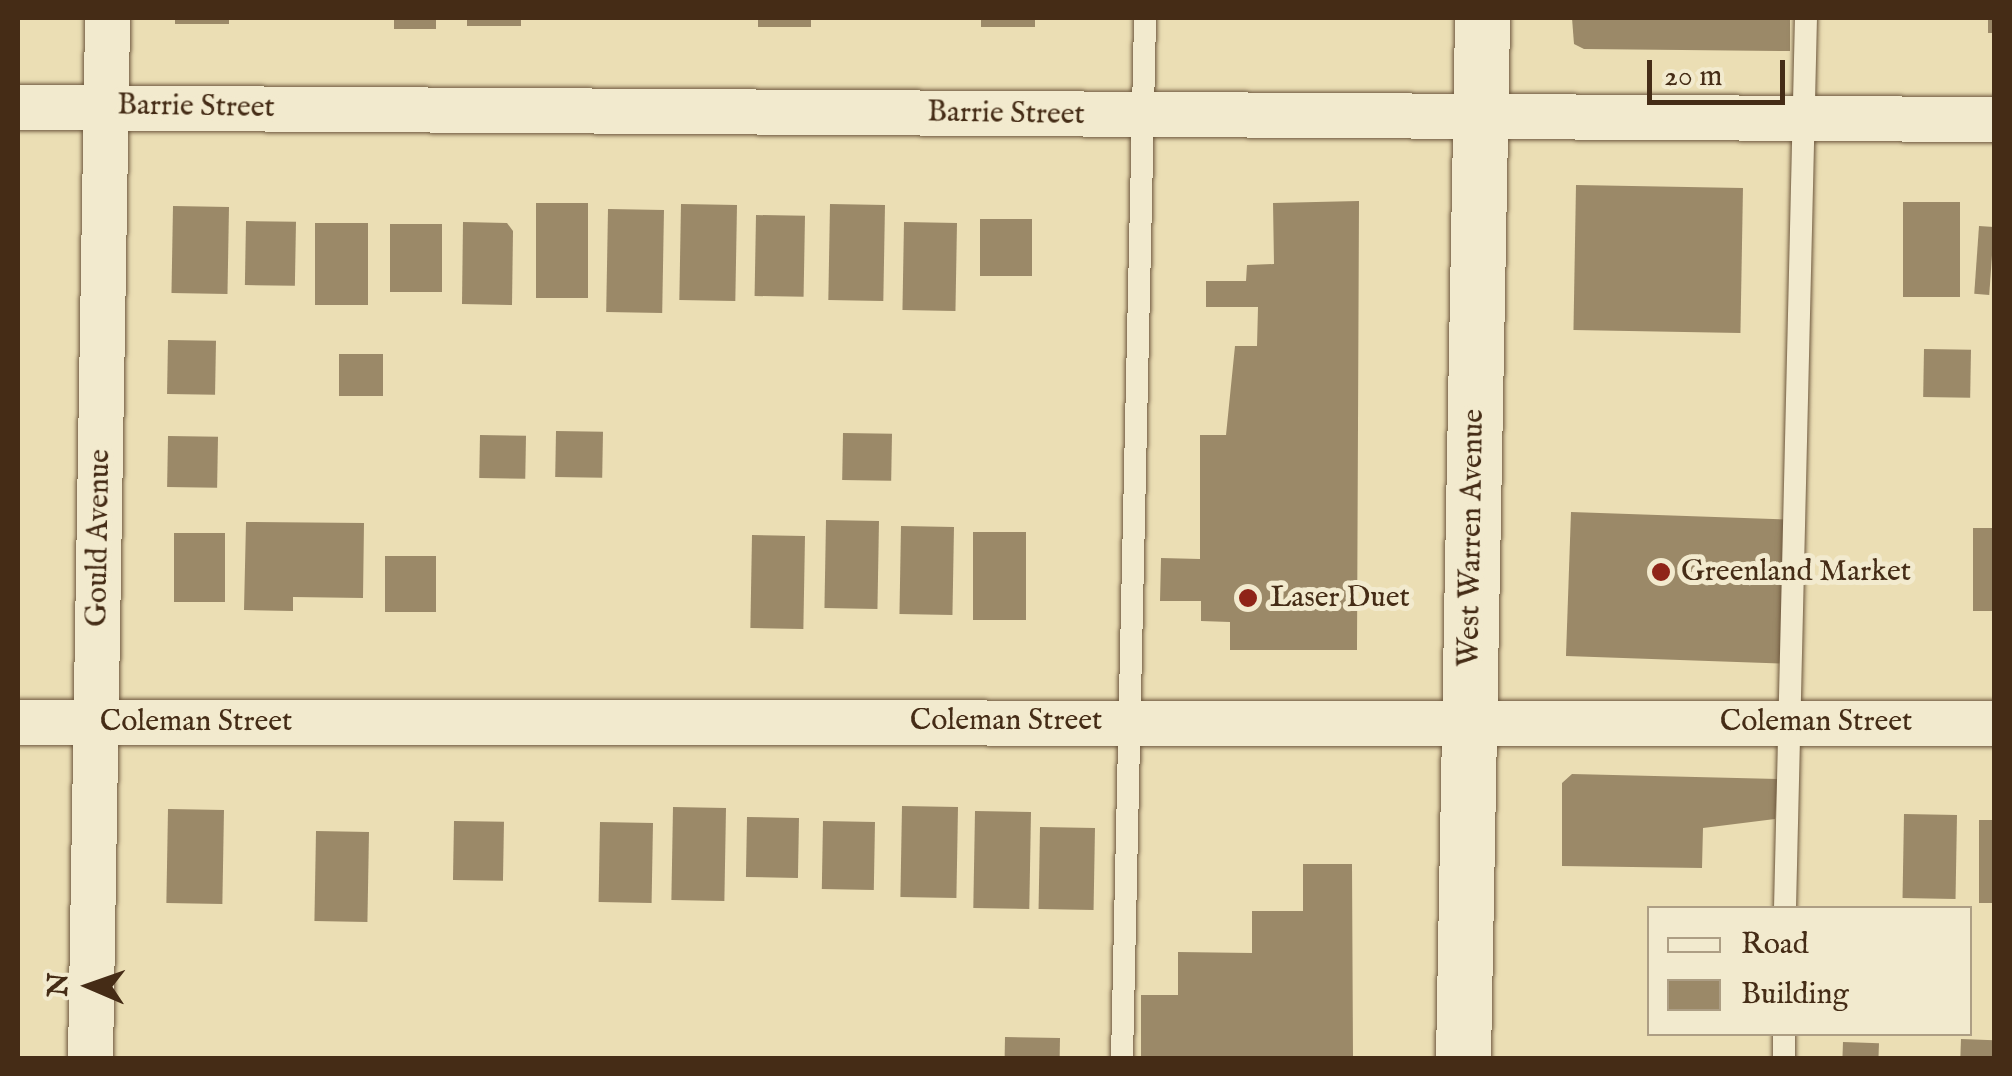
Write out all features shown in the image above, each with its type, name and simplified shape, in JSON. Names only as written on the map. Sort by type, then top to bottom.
[{"type":"main road","name":"West Warren Avenue","points":[[1463,1058],[1482,18]]},
{"type":"street","name":"Gould Avenue","points":[[90,1058],[107,18]]},
{"type":"street","name":"Barrie Street","points":[[18,106],[1480,120],[1994,120]]},
{"type":"street","name":"Coleman Street","points":[[18,722],[1994,723]]},
{"type":"lane","points":[[1122,1058],[1145,18]]},
{"type":"lane","points":[[1785,906],[1786,722],[1806,18]]},
{"type":"building","points":[[175,18],[229,18],[229,24],[175,24]]},
{"type":"building","points":[[394,18],[436,18],[436,29],[394,29]]},
{"type":"building","points":[[467,18],[521,18],[521,26],[467,26]]},
{"type":"building","points":[[758,18],[811,18],[811,27],[758,27]]},
{"type":"building","points":[[981,18],[1035,18],[1035,27],[981,27]]},
{"type":"building","points":[[1572,18],[1790,18],[1790,51],[1584,49],[1574,44]]},
{"type":"building","points":[[1988,18],[1994,18],[1994,33],[1988,33]]},
{"type":"building","points":[[1576,185],[1743,188],[1740,333],[1573,330]]},
{"type":"building","points":[[1359,201],[1357,650],[1230,650],[1230,622],[1201,621],[1201,601],[1160,601],[1161,558],[1200,559],[1200,435],[1226,435],[1235,346],[1257,346],[1258,307],[1206,307],[1206,281],[1246,281],[1247,265],[1274,264],[1273,203]]},
{"type":"building","points":[[1903,202],[1960,202],[1960,297],[1903,297]]},
{"type":"building","points":[[536,203],[588,203],[588,298],[536,298]]},
{"type":"building","points":[[681,204],[737,205],[735,301],[679,300]]},
{"type":"building","points":[[830,204],[885,205],[883,301],[828,300]]},
{"type":"building","points":[[173,206],[229,207],[227,294],[171,293]]},
{"type":"building","points":[[608,209],[664,210],[662,313],[606,312]]},
{"type":"building","points":[[756,215],[805,216],[804,297],[755,296]]},
{"type":"building","points":[[980,219],[1032,219],[1032,276],[980,276]]},
{"type":"building","points":[[246,221],[296,222],[295,286],[245,285]]},
{"type":"building","points":[[463,222],[507,223],[513,231],[512,305],[462,304]]},
{"type":"building","points":[[904,222],[957,223],[955,311],[902,310]]},
{"type":"building","points":[[315,223],[368,223],[368,305],[315,305]]},
{"type":"building","points":[[390,224],[442,224],[442,292],[390,292]]},
{"type":"building","points":[[1979,226],[1994,227],[1989,295],[1974,294]]},
{"type":"building","points":[[168,340],[216,341],[215,395],[167,394]]},
{"type":"building","points":[[1924,349],[1971,350],[1970,398],[1923,397]]},
{"type":"building","points":[[339,354],[383,354],[383,396],[339,396]]},
{"type":"building","points":[[556,431],[603,432],[602,478],[555,477]]},
{"type":"building","points":[[843,433],[892,434],[891,481],[842,480]]},
{"type":"building","points":[[480,435],[526,436],[525,479],[479,478]]},
{"type":"building","points":[[168,436],[218,437],[217,488],[167,487]]},
{"type":"building","points":[[1571,512],[1788,520],[1783,663],[1566,656]]},
{"type":"building","points":[[826,520],[879,521],[877,609],[824,608]]},
{"type":"building","points":[[246,522],[364,523],[363,598],[293,597],[293,611],[244,610]]},
{"type":"building","points":[[901,526],[954,527],[952,615],[899,614]]},
{"type":"building","points":[[1973,528],[1994,528],[1994,611],[1973,611]]},
{"type":"building","points":[[973,532],[1026,532],[1026,620],[973,620]]},
{"type":"building","points":[[174,533],[225,533],[225,602],[174,602]]},
{"type":"building","points":[[752,535],[805,536],[803,629],[750,628]]},
{"type":"building","points":[[385,556],[436,556],[436,612],[385,612]]},
{"type":"building","points":[[1572,774],[1778,779],[1775,819],[1703,828],[1702,868],[1562,866],[1562,783]]},
{"type":"building","points":[[902,806],[958,807],[956,898],[900,897]]},
{"type":"building","points":[[673,807],[726,808],[724,901],[671,900]]},
{"type":"building","points":[[168,809],[224,810],[222,904],[166,903]]},
{"type":"building","points":[[975,811],[1031,812],[1029,909],[973,908]]},
{"type":"building","points":[[1904,814],[1957,815],[1956,899],[1903,898]]},
{"type":"building","points":[[747,817],[799,818],[798,878],[746,877]]},
{"type":"building","points":[[1979,820],[1994,820],[1994,903],[1979,903]]},
{"type":"building","points":[[454,821],[504,822],[503,881],[453,880]]},
{"type":"building","points":[[823,821],[875,822],[874,890],[822,889]]},
{"type":"building","points":[[600,822],[653,823],[652,903],[599,902]]},
{"type":"building","points":[[1040,827],[1095,828],[1094,910],[1039,909]]},
{"type":"building","points":[[316,831],[369,832],[367,922],[314,921]]},
{"type":"building","points":[[1303,864],[1352,864],[1353,1058],[1141,1058],[1141,995],[1178,995],[1178,952],[1252,953],[1252,911],[1303,911]]},
{"type":"building","points":[[1005,1037],[1060,1038],[1060,1058],[1005,1058]]},
{"type":"building","points":[[1961,1039],[1994,1040],[1993,1058],[1960,1058]]},
{"type":"building","points":[[1843,1042],[1879,1043],[1878,1058],[1842,1058]]},
{"type":"place","name":"Greenland Market","points":[[1661,572]]},
{"type":"place","name":"Laser Duet","points":[[1248,598]]}]
